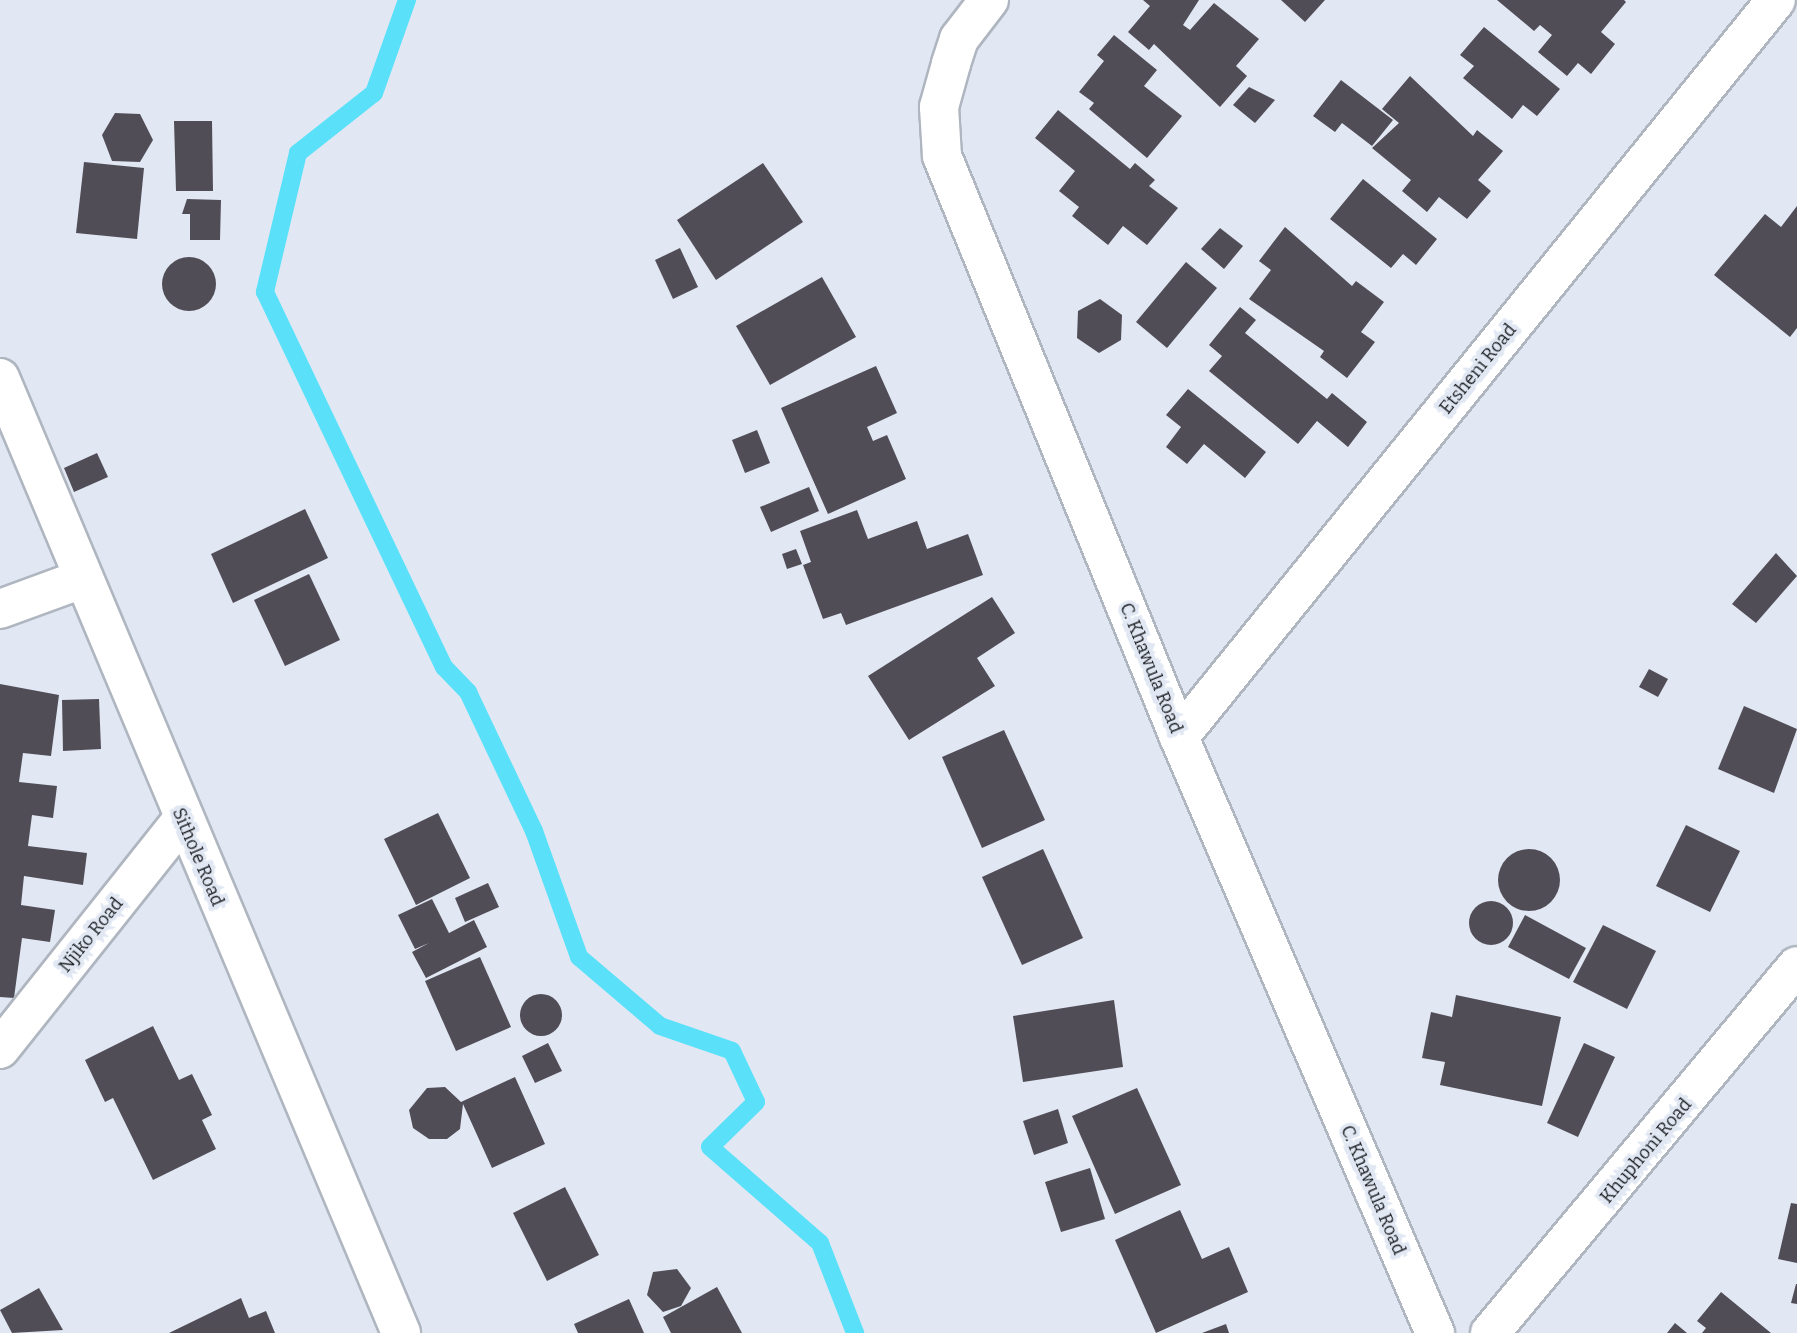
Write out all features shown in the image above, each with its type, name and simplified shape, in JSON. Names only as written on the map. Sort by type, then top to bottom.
[{"type":"street","name":"C. Khawula Road","points":[[989,0],[959,39],[951,64],[939,107],[942,156],[1179,737],[1435,1333]]},
{"type":"street","name":"Etsheni Road","points":[[1179,737],[1776,0]]},
{"type":"street","name":"Sithole Road","points":[[0,378],[182,820],[401,1333]]},
{"type":"street","points":[[0,609],[82,579]]},
{"type":"street","name":"Njiko Road","points":[[0,1049],[182,820]]},
{"type":"street","name":"Khuphoni Road","points":[[1490,1333],[1797,966]]},
{"type":"building","points":[[1143,0],[1199,0],[1183,25],[1190,30],[1214,3],[1259,39],[1236,66],[1247,76],[1220,107],[1154,44],[1149,50],[1128,32],[1150,6]]},
{"type":"building","points":[[1281,0],[1325,0],[1305,22]]},
{"type":"building","points":[[1497,0],[1626,2],[1601,32],[1615,44],[1591,74],[1578,63],[1567,76],[1538,52],[1552,35],[1540,25],[1534,31]]},
{"type":"building","points":[[1484,27],[1560,89],[1537,116],[1523,105],[1512,119],[1463,78],[1474,66],[1460,55]]},
{"type":"building","points":[[1114,35],[1157,70],[1144,86],[1182,116],[1147,158],[1089,109],[1094,103],[1079,92],[1104,61],[1097,55]]},
{"type":"building","points":[[1410,76],[1473,136],[1477,130],[1503,151],[1478,180],[1491,191],[1467,219],[1439,197],[1427,212],[1402,191],[1411,180],[1372,148],[1399,123],[1382,109]]},
{"type":"building","points":[[1341,80],[1393,120],[1372,146],[1342,123],[1335,132],[1313,116]]},
{"type":"building","points":[[1249,87],[1275,100],[1255,123],[1233,105]]},
{"type":"building","points":[[1058,110],[1130,169],[1135,163],[1155,180],[1149,186],[1178,208],[1147,245],[1123,226],[1108,245],[1072,216],[1079,207],[1059,191],[1075,171],[1035,138]]},
{"type":"building","points":[[115,113],[140,114],[153,140],[140,162],[112,161],[102,135]]},
{"type":"building","points":[[174,121],[212,121],[213,191],[176,191]]},
{"type":"building","points":[[84,162],[144,168],[137,239],[76,233]]},
{"type":"building","points":[[763,163],[803,222],[716,280],[677,220]]},
{"type":"building","points":[[1363,179],[1437,239],[1416,265],[1403,254],[1391,268],[1330,219]]},
{"type":"building","points":[[187,199],[221,200],[220,240],[190,240],[190,214],[182,214]]},
{"type":"building","points":[[1797,206],[1797,328],[1790,337],[1714,275],[1765,214],[1781,227]]},
{"type":"building","points":[[1285,227],[1352,286],[1356,281],[1384,302],[1361,332],[1375,342],[1347,378],[1320,357],[1324,351],[1249,299],[1271,270],[1259,261]]},
{"type":"building","points":[[1220,228],[1243,246],[1224,269],[1201,249]]},
{"type":"building","points":[[680,248],[698,287],[673,299],[655,260]]},
{"type":"building","points":[[189,257],[208,265],[216,284],[208,303],[189,311],[170,303],[162,284],[170,265]]},
{"type":"building","points":[[1186,262],[1217,288],[1167,348],[1136,322]]},
{"type":"building","points":[[822,277],[856,337],[770,385],[736,326]]},
{"type":"building","points":[[1100,299],[1122,315],[1121,340],[1099,353],[1077,338],[1078,311]]},
{"type":"building","points":[[1240,307],[1256,320],[1245,333],[1327,399],[1332,393],[1367,422],[1348,447],[1317,421],[1298,444],[1209,371],[1222,356],[1209,345]]},
{"type":"building","points":[[876,366],[897,413],[867,427],[873,441],[887,435],[906,479],[828,514],[781,408]]},
{"type":"building","points":[[1188,389],[1266,452],[1245,478],[1204,444],[1187,464],[1166,447],[1181,427],[1166,415]]},
{"type":"building","points":[[757,430],[770,463],[745,473],[732,440]]},
{"type":"building","points":[[97,453],[108,477],[74,492],[64,468]]},
{"type":"building","points":[[809,487],[819,511],[771,532],[760,507]]},
{"type":"building","points":[[305,509],[328,558],[233,603],[211,554]]},
{"type":"building","points":[[857,510],[868,539],[917,521],[927,549],[968,534],[983,575],[846,625],[841,613],[823,619],[803,565],[811,562],[800,531]]},
{"type":"building","points":[[796,549],[802,564],[787,569],[782,554]]},
{"type":"building","points":[[1776,553],[1797,576],[1756,623],[1732,604]]},
{"type":"building","points":[[309,574],[340,640],[285,666],[254,600]]},
{"type":"building","points":[[992,597],[1015,633],[977,658],[995,686],[909,740],[868,676]]},
{"type":"building","points":[[1649,669],[1668,679],[1658,697],[1639,687]]},
{"type":"building","points":[[0,684],[59,695],[51,756],[23,753],[19,782],[57,786],[53,818],[32,815],[28,846],[87,853],[83,885],[24,876],[21,905],[55,910],[50,942],[22,938],[14,998],[0,997]]},
{"type":"building","points":[[99,699],[101,749],[63,751],[62,700]]},
{"type":"building","points":[[1744,706],[1797,729],[1774,793],[1718,769]]},
{"type":"building","points":[[1004,730],[1045,820],[982,848],[942,757]]},
{"type":"building","points":[[438,813],[470,878],[416,905],[384,839]]},
{"type":"building","points":[[1686,825],[1740,851],[1710,912],[1656,886]]},
{"type":"building","points":[[1043,849],[1083,938],[1022,965],[982,877]]},
{"type":"building","points":[[1523,849],[1535,849],[1551,858],[1558,868],[1558,892],[1551,902],[1535,911],[1523,911],[1512,906],[1503,897],[1498,886],[1498,874],[1503,863],[1512,854]]},
{"type":"building","points":[[488,883],[499,907],[465,922],[455,898]]},
{"type":"building","points":[[432,899],[449,933],[474,920],[487,947],[426,978],[412,952],[429,943],[415,949],[398,915]]},
{"type":"building","points":[[1491,901],[1500,902],[1507,907],[1512,914],[1512,932],[1507,939],[1500,944],[1491,945],[1482,944],[1475,939],[1470,932],[1469,923],[1470,914],[1475,907],[1482,902]]},
{"type":"building","points":[[1525,915],[1586,948],[1569,979],[1508,947]]},
{"type":"building","points":[[1603,925],[1656,951],[1627,1009],[1573,982]]},
{"type":"building","points":[[480,957],[511,1027],[456,1051],[425,981]]},
{"type":"building","points":[[541,994],[556,1000],[562,1015],[556,1030],[541,1036],[526,1030],[520,1015],[526,1000]]},
{"type":"building","points":[[1456,995],[1561,1017],[1542,1106],[1440,1085],[1445,1062],[1422,1058],[1431,1012],[1452,1017]]},
{"type":"building","points":[[1114,1000],[1123,1067],[1023,1082],[1013,1016]]},
{"type":"building","points":[[153,1026],[179,1080],[192,1074],[212,1115],[202,1120],[216,1149],[153,1180],[113,1098],[105,1102],[85,1060]]},
{"type":"building","points":[[548,1043],[562,1071],[535,1083],[522,1056]]},
{"type":"building","points":[[1584,1043],[1615,1057],[1578,1137],[1547,1123]]},
{"type":"building","points":[[515,1077],[545,1144],[492,1168],[463,1104],[460,1129],[447,1139],[429,1139],[413,1128],[409,1110],[427,1088],[445,1087],[461,1102]]},
{"type":"building","points":[[1137,1088],[1181,1185],[1115,1214],[1072,1116]]},
{"type":"building","points":[[1058,1109],[1068,1143],[1034,1155],[1023,1121]]},
{"type":"building","points":[[1090,1168],[1105,1219],[1061,1232],[1045,1182]]},
{"type":"building","points":[[565,1187],[599,1255],[547,1281],[513,1213]]},
{"type":"building","points":[[1791,1203],[1797,1204],[1797,1263],[1778,1259]]},
{"type":"building","points":[[1180,1210],[1202,1259],[1229,1247],[1248,1292],[1156,1333],[1115,1240]]},
{"type":"building","points":[[677,1269],[691,1288],[681,1306],[663,1312],[647,1295],[653,1272]]},
{"type":"building","points":[[1797,1284],[1797,1304],[1791,1303]]},
{"type":"building","points":[[717,1287],[742,1333],[671,1333],[663,1317]]},
{"type":"building","points":[[39,1288],[63,1330],[12,1333],[0,1310]]},
{"type":"building","points":[[1721,1292],[1771,1333],[1702,1333],[1706,1328],[1697,1321]]},
{"type":"building","points":[[241,1298],[249,1318],[266,1311],[275,1333],[169,1333]]},
{"type":"building","points":[[629,1299],[644,1333],[578,1333],[574,1324]]},
{"type":"building","points":[[1675,1323],[1687,1333],[1667,1333]]},
{"type":"building","points":[[1226,1324],[1229,1333],[1202,1333]]},
{"type":"waterway","points":[[407,0],[374,93],[298,153],[265,292],[444,667],[468,692],[534,831],[579,957],[660,1026],[732,1051],[756,1102],[710,1147],[820,1243],[855,1333]]}]
